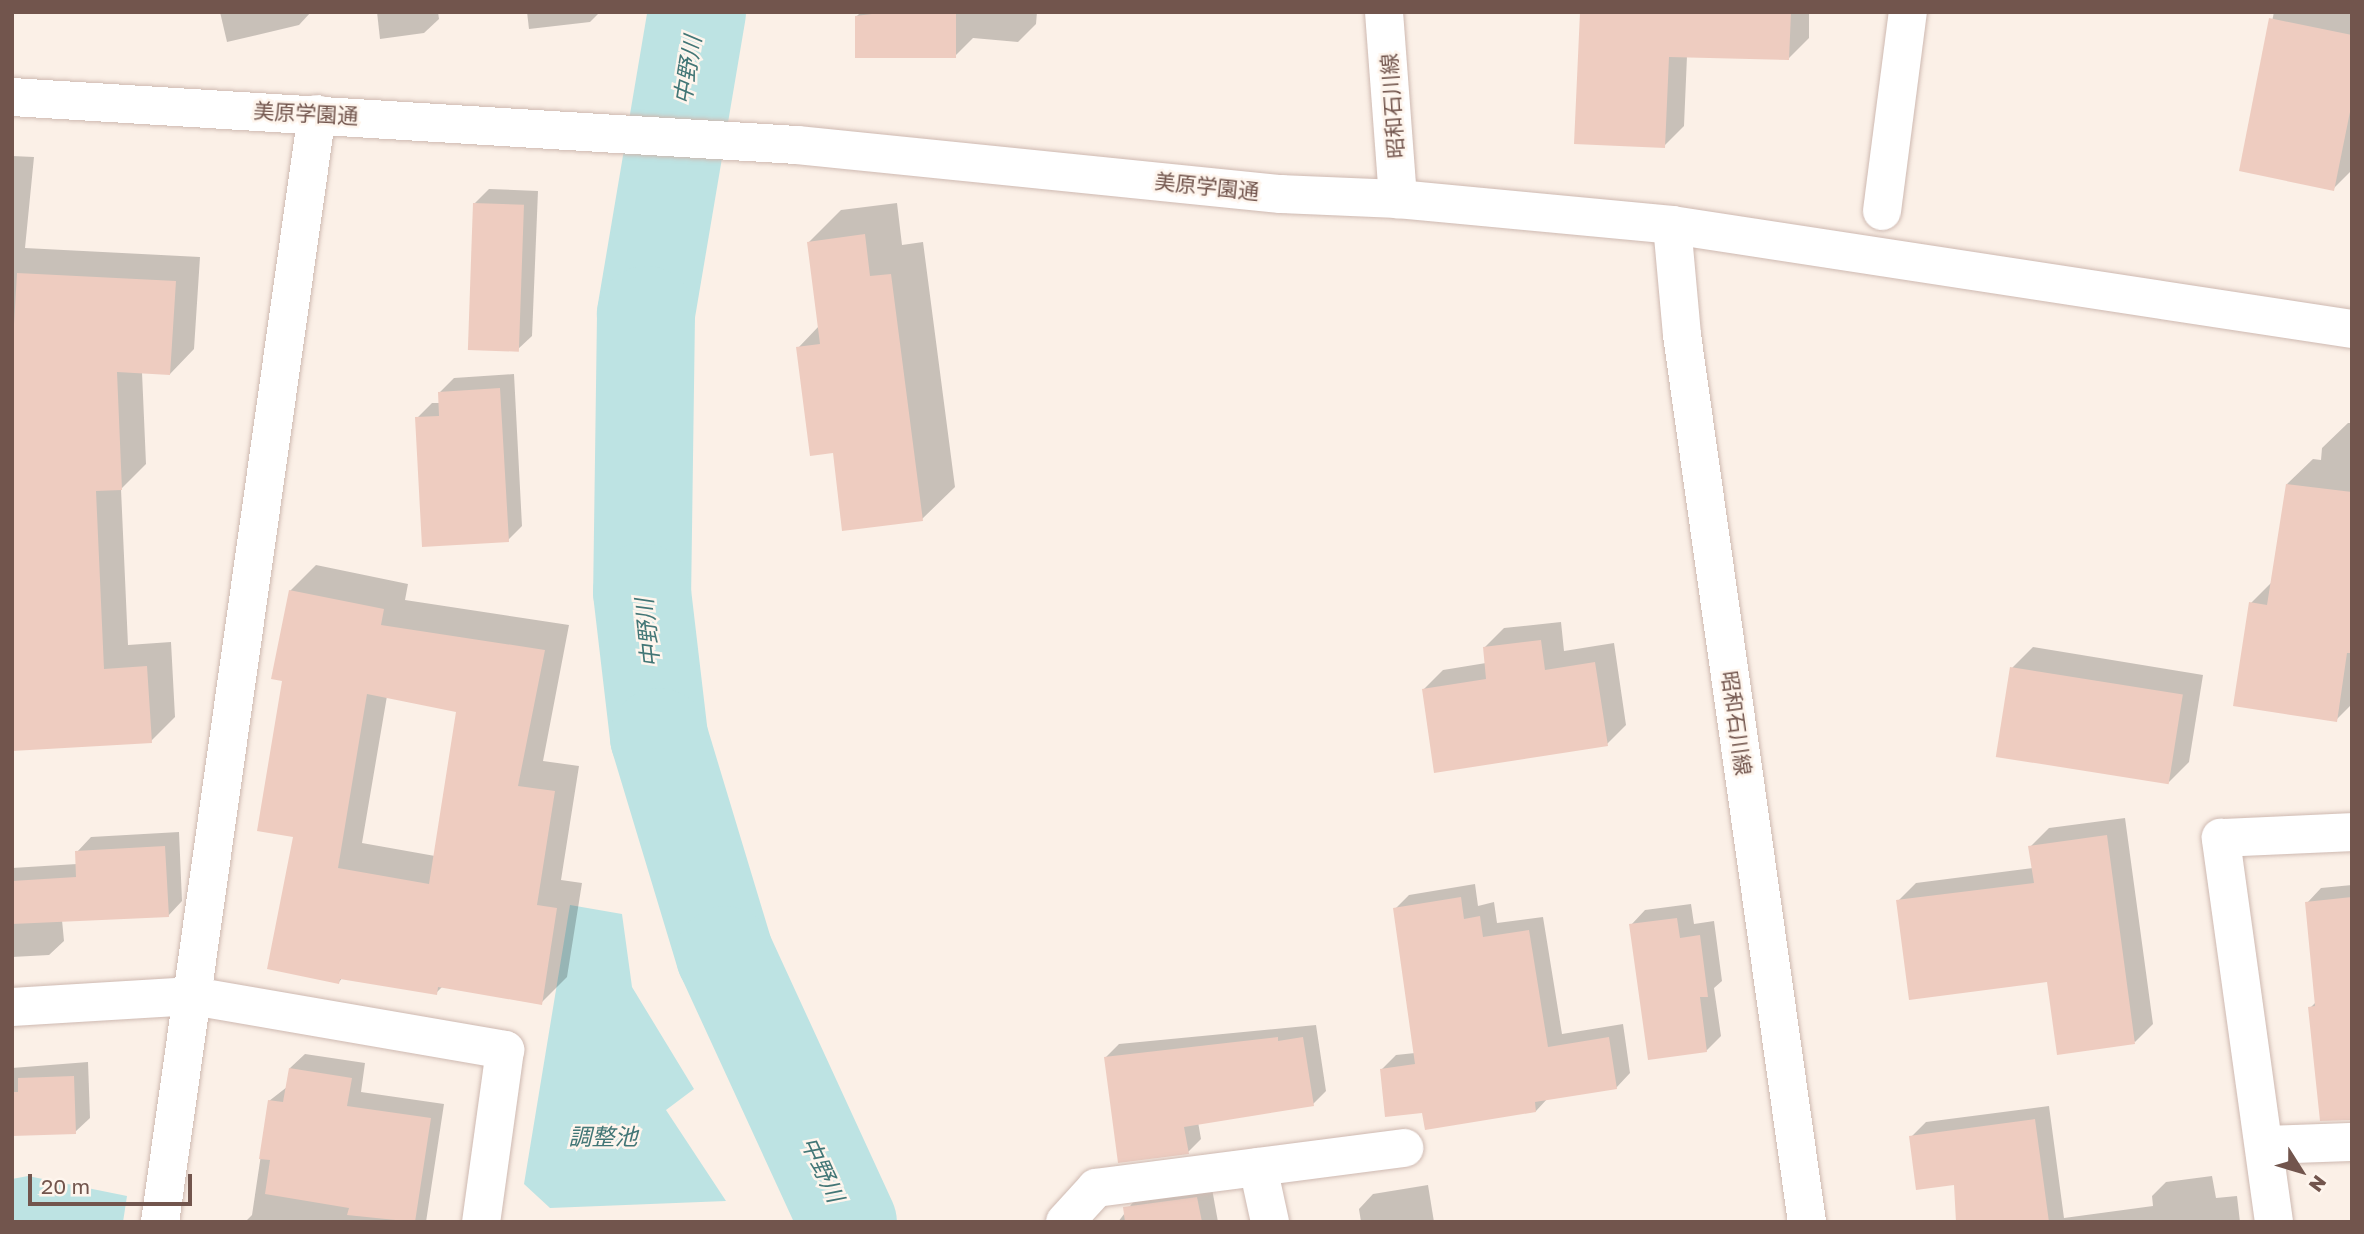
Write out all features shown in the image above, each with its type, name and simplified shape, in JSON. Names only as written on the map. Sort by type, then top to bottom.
[{"type":"street","name":"昭和石川線","points":[[1384,12],[1398,199]]},
{"type":"street","points":[[1882,211],[1908,12]]},
{"type":"street","name":"美原学園通","points":[[12,97],[317,114],[743,143],[1281,194],[1398,199],[1672,225],[2352,329]]},
{"type":"street","points":[[160,1222],[317,114]]},
{"type":"street","name":"昭和石川線","points":[[1672,225],[1682,335],[1807,1222]]},
{"type":"street","points":[[2274,1222],[2221,838],[2352,832]]},
{"type":"street","points":[[12,1007],[193,996],[505,1050],[481,1222]]},
{"type":"street","points":[[2264,1145],[2352,1142]]},
{"type":"street","points":[[1065,1222],[1096,1188],[1404,1147]]},
{"type":"street","points":[[1258,1167],[1270,1222]]},
{"type":"water","name":"調整池","points":[[570,905],[622,914],[632,987],[694,1089],[666,1110],[726,1201],[550,1208],[524,1184]]},
{"type":"water","points":[[28,1176],[127,1196],[123,1222],[12,1222],[12,1179]]},
{"type":"building","points":[[889,12],[956,12],[956,58],[855,58],[855,16]]},
{"type":"building","points":[[1580,12],[1791,12],[1789,60],[1669,57],[1665,148],[1574,144]]},
{"type":"building","points":[[2269,18],[2352,35],[2352,102],[2334,191],[2239,171]]},
{"type":"building","points":[[473,203],[524,205],[519,352],[468,350]]},
{"type":"building","points":[[865,234],[870,276],[891,274],[923,521],[842,531],[833,453],[810,456],[796,347],[820,344],[807,242]]},
{"type":"building","points":[[17,273],[176,281],[170,375],[117,372],[122,490],[96,491],[104,669],[147,666],[152,743],[12,751],[12,358]]},
{"type":"building","points":[[500,388],[509,542],[422,547],[415,417],[439,416],[438,392]]},
{"type":"building","points":[[2286,484],[2352,492],[2352,653],[2347,653],[2337,722],[2233,706],[2249,602],[2267,605]]},
{"type":"building","points":[[289,590],[384,609],[381,625],[545,650],[518,786],[555,791],[537,905],[557,908],[542,1005],[438,987],[437,995],[340,979],[339,984],[267,969],[293,837],[257,831],[282,681],[271,679]],"holes":[[[367,694],[456,712],[429,884],[338,868]]]},
{"type":"building","points":[[1541,640],[1545,670],[1595,662],[1608,746],[1434,773],[1422,689],[1486,679],[1483,647]]},
{"type":"building","points":[[2010,667],[2183,694],[2169,784],[1996,757]]},
{"type":"building","points":[[2107,835],[2135,1044],[2057,1055],[2047,982],[1909,1000],[1896,900],[2034,883],[2028,846]]},
{"type":"building","points":[[165,846],[169,917],[12,924],[12,881],[76,877],[75,851]]},
{"type":"building","points":[[1461,897],[1464,919],[1480,916],[1483,937],[1529,930],[1548,1047],[1609,1037],[1617,1089],[1535,1102],[1536,1112],[1425,1130],[1422,1113],[1385,1117],[1380,1069],[1415,1064],[1393,908]]},
{"type":"building","points":[[2352,897],[2352,1120],[2320,1121],[2308,1007],[2315,1006],[2305,902]]},
{"type":"building","points":[[1677,918],[1680,938],[1700,935],[1708,997],[1700,997],[1707,1052],[1648,1060],[1629,924]]},
{"type":"building","points":[[1278,1037],[1278,1041],[1303,1037],[1314,1106],[1184,1127],[1189,1154],[1118,1163],[1104,1057]]},
{"type":"building","points":[[289,1068],[352,1078],[347,1106],[431,1118],[415,1222],[347,1215],[349,1208],[265,1194],[270,1160],[259,1159],[268,1100],[283,1102]]},
{"type":"building","points":[[74,1076],[76,1134],[12,1136],[12,1092],[18,1092],[18,1078]]},
{"type":"building","points":[[2035,1119],[2049,1222],[1956,1222],[1954,1185],[1916,1190],[1909,1136]]},
{"type":"building","points":[[1197,1197],[1202,1222],[1125,1222],[1123,1207]]},
{"type":"waterway","name":"中野川","points":[[697,12],[646,315],[642,592],[659,737],[725,955],[848,1222]]}]
